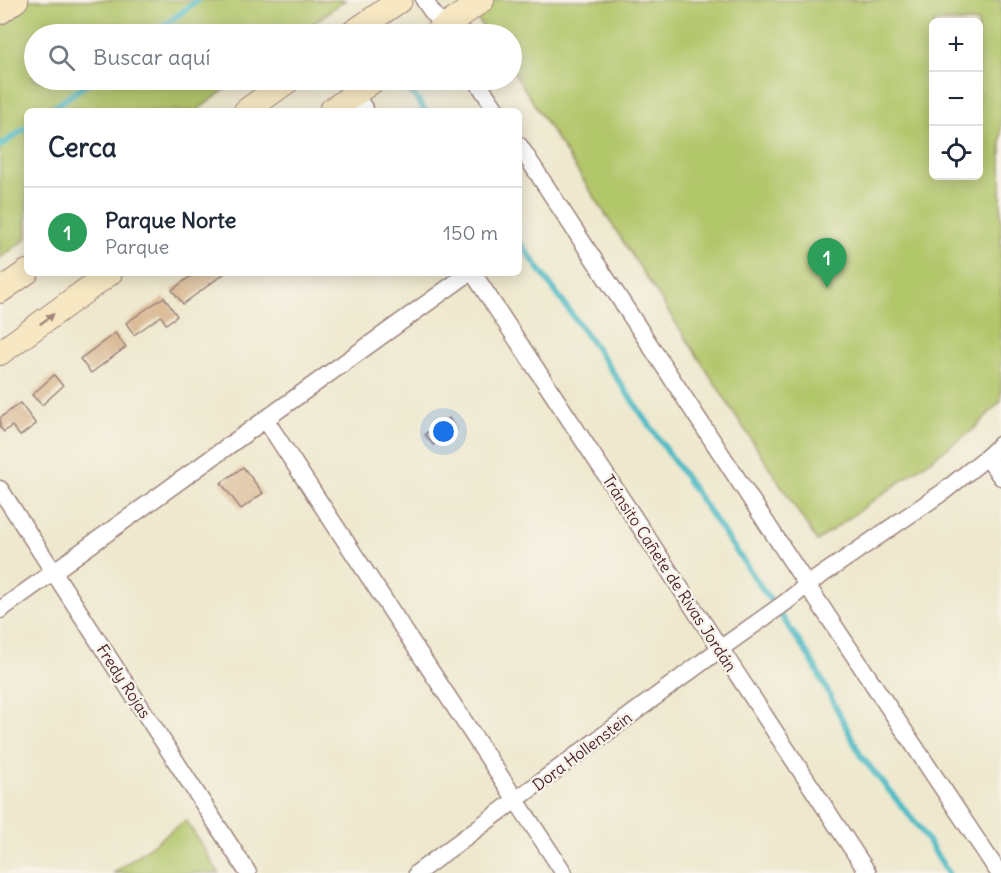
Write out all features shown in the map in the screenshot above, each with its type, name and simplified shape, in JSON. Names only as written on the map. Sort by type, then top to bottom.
[{"type":"main road","points":[[0,12],[16,0]]},
{"type":"main road","points":[[365,24],[400,0]]},
{"type":"main road","points":[[453,24],[482,0]]},
{"type":"main road","points":[[250,108],[275,90]]},
{"type":"main road","points":[[336,108],[355,95]]},
{"type":"main road","points":[[0,291],[24,274]]},
{"type":"main road","points":[[0,353],[106,276]]},
{"type":"street","points":[[424,0],[437,24]]},
{"type":"street","points":[[483,90],[495,108]]},
{"type":"street","points":[[522,150],[999,873]]},
{"type":"street","points":[[0,610],[467,276]]},
{"type":"street","name":"Tránsito Cañete de Rivas Jordán","points":[[473,276],[868,873]]},
{"type":"street","points":[[266,419],[564,873]]},
{"type":"street","name":"Dora Hollenstein","points":[[417,873],[807,585],[943,492],[1001,444]]},
{"type":"street","points":[[987,457],[1001,477]]},
{"type":"street","name":"Fredy Rojas","points":[[0,489],[248,873]]},
{"type":"green space","points":[[0,0],[345,0],[313,24],[24,24],[24,90],[224,90],[200,108],[24,108],[24,240],[0,258]]},
{"type":"green space","points":[[462,0],[1001,0],[1001,401],[974,429],[817,541],[522,85],[522,24],[481,24]]},
{"type":"green space","points":[[186,820],[219,873],[114,873]]},
{"type":"building","points":[[191,276],[221,276],[183,304],[172,290]]},
{"type":"building","points":[[164,297],[177,316],[166,324],[161,316],[134,335],[126,323]]},
{"type":"building","points":[[115,333],[126,347],[91,373],[80,359]]},
{"type":"building","points":[[54,375],[63,386],[42,405],[32,395]]},
{"type":"building","points":[[20,403],[36,424],[20,436],[12,426],[4,432],[0,427],[0,418]]},
{"type":"building","points":[[449,418],[456,429],[433,445],[425,434]]},
{"type":"building","points":[[243,467],[263,493],[241,509],[221,483]]},
{"type":"waterway","points":[[166,24],[198,0]]},
{"type":"waterway","points":[[53,108],[78,90]]},
{"type":"waterway","points":[[410,90],[423,108]]},
{"type":"waterway","points":[[0,146],[24,129]]},
{"type":"waterway","points":[[522,245],[811,659],[861,756],[919,827],[948,873]]},
{"type":"place","name":"Parque Norte","points":[[827,288]]}]
